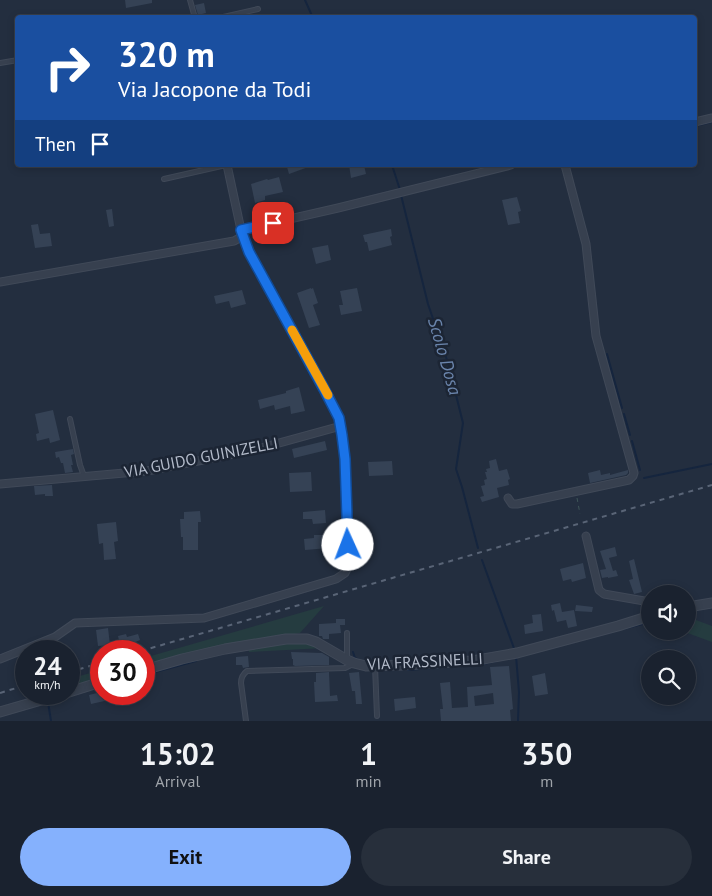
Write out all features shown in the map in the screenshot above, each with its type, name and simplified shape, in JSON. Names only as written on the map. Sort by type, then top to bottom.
[{"type":"street","points":[[697,122],[712,118]]},
{"type":"street","points":[[0,659],[55,637],[75,623],[204,618],[336,579],[347,570],[349,563],[345,459],[341,426],[336,411],[249,252],[242,233],[226,167]]},
{"type":"street","points":[[0,282],[234,241],[242,233],[504,167]]},
{"type":"street","points":[[508,498],[512,504],[517,504],[629,480],[634,476],[596,336],[586,244],[566,167]]},
{"type":"street","name":"VIA GUIDO GUINIZELLI","points":[[0,484],[147,471],[254,450],[341,426]]},
{"type":"street","points":[[586,536],[599,590],[604,594],[641,600]]},
{"type":"street","points":[[696,606],[712,603]]},
{"type":"street","name":"VIA FRASSINELLI","points":[[155,667],[225,649],[286,638],[307,639],[316,642],[350,662],[360,665],[452,663],[512,654],[641,619]]},
{"type":"street","points":[[0,712],[25,705]]},
{"type":"lane","points":[[190,0],[194,15]]},
{"type":"lane","points":[[234,15],[258,10]]},
{"type":"lane","points":[[0,63],[15,60]]},
{"type":"lane","points":[[164,178],[216,167]]},
{"type":"lane","points":[[70,419],[84,476]]},
{"type":"lane","points":[[246,721],[241,682],[244,673],[247,671],[345,668],[350,662],[347,633]]},
{"type":"lane","points":[[375,666],[377,716]]},
{"type":"path","points":[[575,491],[580,514]]},
{"type":"green space","points":[[324,606],[300,633],[254,642],[248,640],[155,662],[155,655]]},
{"type":"green space","points":[[696,620],[712,626],[712,642],[696,636]]},
{"type":"green space","points":[[295,640],[324,648],[249,652],[248,647]]},
{"type":"green space","points":[[90,673],[90,681],[80,684],[80,676]]},
{"type":"building","points":[[125,0],[152,0],[152,3],[126,8]]},
{"type":"building","points":[[204,3],[206,13],[198,15],[195,5]]},
{"type":"building","points":[[287,167],[308,167],[289,174]]},
{"type":"building","points":[[349,167],[364,167],[366,174],[351,178]]},
{"type":"building","points":[[279,177],[283,192],[265,196],[265,200],[255,203],[251,184]]},
{"type":"building","points":[[517,197],[521,211],[518,212],[520,223],[508,225],[502,200]]},
{"type":"building","points":[[112,209],[114,226],[109,227],[106,210]]},
{"type":"building","points":[[38,224],[40,234],[50,233],[52,246],[35,248],[31,225]]},
{"type":"building","points":[[391,229],[392,245],[369,251],[363,235]]},
{"type":"building","points":[[328,245],[331,260],[316,264],[312,248]]},
{"type":"building","points":[[313,288],[318,303],[313,305],[320,325],[309,328],[297,293]]},
{"type":"building","points":[[357,288],[362,311],[341,315],[339,305],[343,305],[340,291]]},
{"type":"building","points":[[242,290],[246,304],[231,308],[229,301],[216,304],[214,296]]},
{"type":"building","points":[[299,387],[305,411],[291,414],[290,406],[275,410],[274,405],[260,409],[258,400],[286,393],[286,391]]},
{"type":"building","points":[[53,410],[60,440],[50,443],[49,438],[37,441],[36,434],[39,433],[35,414]]},
{"type":"building","points":[[325,441],[327,450],[294,458],[292,449]]},
{"type":"building","points":[[73,449],[74,454],[71,455],[73,465],[71,465],[73,472],[65,473],[63,463],[61,463],[59,457],[56,458],[55,452]]},
{"type":"building","points":[[496,459],[499,471],[507,469],[510,479],[508,480],[509,485],[497,488],[499,497],[482,502],[480,497],[484,496],[481,486],[485,485],[484,480],[487,479],[485,472],[487,472],[486,469],[490,468],[489,461]]},
{"type":"building","points":[[392,461],[393,475],[369,476],[368,462]]},
{"type":"building","points":[[600,470],[601,475],[610,473],[610,475],[628,470],[628,473],[590,483],[588,473]]},
{"type":"building","points":[[311,472],[312,491],[290,492],[289,473]]},
{"type":"building","points":[[52,485],[53,496],[45,496],[45,494],[35,495],[34,486]]},
{"type":"building","points":[[325,510],[326,523],[313,524],[312,519],[303,519],[303,512]]},
{"type":"building","points":[[200,511],[201,522],[198,522],[198,550],[183,550],[180,519],[184,519],[184,512]]},
{"type":"building","points":[[116,522],[118,541],[114,542],[116,559],[104,560],[103,543],[99,544],[97,524]]},
{"type":"building","points":[[314,535],[328,535],[329,548],[305,550],[304,539],[314,538]]},
{"type":"building","points":[[615,547],[617,556],[609,558],[613,571],[616,570],[618,576],[602,578],[600,570],[606,569],[600,551]]},
{"type":"building","points":[[634,559],[641,592],[634,594],[629,580],[633,579],[629,561]]},
{"type":"building","points":[[583,563],[586,578],[572,582],[571,579],[563,581],[560,569]]},
{"type":"building","points":[[560,603],[562,612],[574,610],[577,626],[568,628],[566,620],[557,622],[551,605]]},
{"type":"building","points":[[576,605],[593,607],[592,612],[575,611]]},
{"type":"building","points":[[541,614],[543,631],[525,634],[524,625],[533,623],[532,615]]},
{"type":"building","points":[[336,619],[345,619],[345,625],[340,625],[341,633],[329,634],[329,639],[323,639],[322,636],[319,636],[319,624],[336,623]]},
{"type":"building","points":[[108,628],[109,640],[97,640],[96,630]]},
{"type":"building","points":[[126,634],[127,637],[138,634],[140,640],[119,640],[118,636]]},
{"type":"building","points":[[291,652],[322,653],[329,657],[329,665],[295,666],[293,665]]},
{"type":"building","points":[[248,656],[249,667],[243,668],[242,665],[236,665],[236,657]]},
{"type":"building","points":[[509,666],[513,709],[510,710],[511,721],[441,721],[440,709],[443,709],[440,683],[450,682],[452,708],[468,707],[467,687],[492,685],[490,667]],"holes":[[[493,693],[494,704],[475,706],[474,696]]]},
{"type":"building","points":[[329,672],[330,696],[337,695],[338,701],[315,702],[314,682],[316,682],[316,673]]},
{"type":"building","points":[[359,672],[362,704],[356,704],[355,691],[352,691],[349,673]]},
{"type":"building","points":[[545,673],[548,694],[535,696],[532,676]]},
{"type":"building","points":[[415,697],[416,708],[395,711],[394,699]]},
{"type":"waterway","name":"Scolo Dosa","points":[[305,0],[312,15]]},
{"type":"waterway","points":[[697,126],[712,122]]},
{"type":"waterway","name":"Scolo Dosa","points":[[393,167],[400,190]]},
{"type":"waterway","name":"Scolo Dosa","points":[[401,195],[428,304],[448,363],[463,423],[456,469],[478,548]]},
{"type":"waterway","points":[[607,354],[622,408]]},
{"type":"waterway","points":[[624,414],[630,435]]},
{"type":"waterway","points":[[632,441],[640,470]]},
{"type":"waterway","points":[[644,478],[712,464]]},
{"type":"waterway","name":"Scolo Dosa","points":[[482,560],[515,651]]},
{"type":"waterway","points":[[696,610],[700,609]]},
{"type":"waterway","points":[[623,629],[641,624]]},
{"type":"waterway","points":[[353,652],[355,658],[359,660]]},
{"type":"waterway","name":"Scolo Dosa","points":[[516,656],[519,692],[518,721]]},
{"type":"waterway","points":[[388,661],[414,660]]},
{"type":"waterway","points":[[155,672],[196,661]]},
{"type":"waterway","points":[[483,664],[497,661]]},
{"type":"waterway","points":[[408,670],[468,665]]},
{"type":"waterway","points":[[384,670],[396,670]]},
{"type":"waterway","points":[[48,705],[51,721]]},
{"type":"railway","points":[[155,647],[712,485]]},
{"type":"railway","points":[[80,669],[90,666]]},
{"type":"railway","points":[[0,693],[15,688]]},
{"type":"slow traffic","points":[[292,330],[328,395]]},
{"type":"route","points":[[273,223],[241,230],[249,252],[339,418],[345,459],[348,545]]}]
